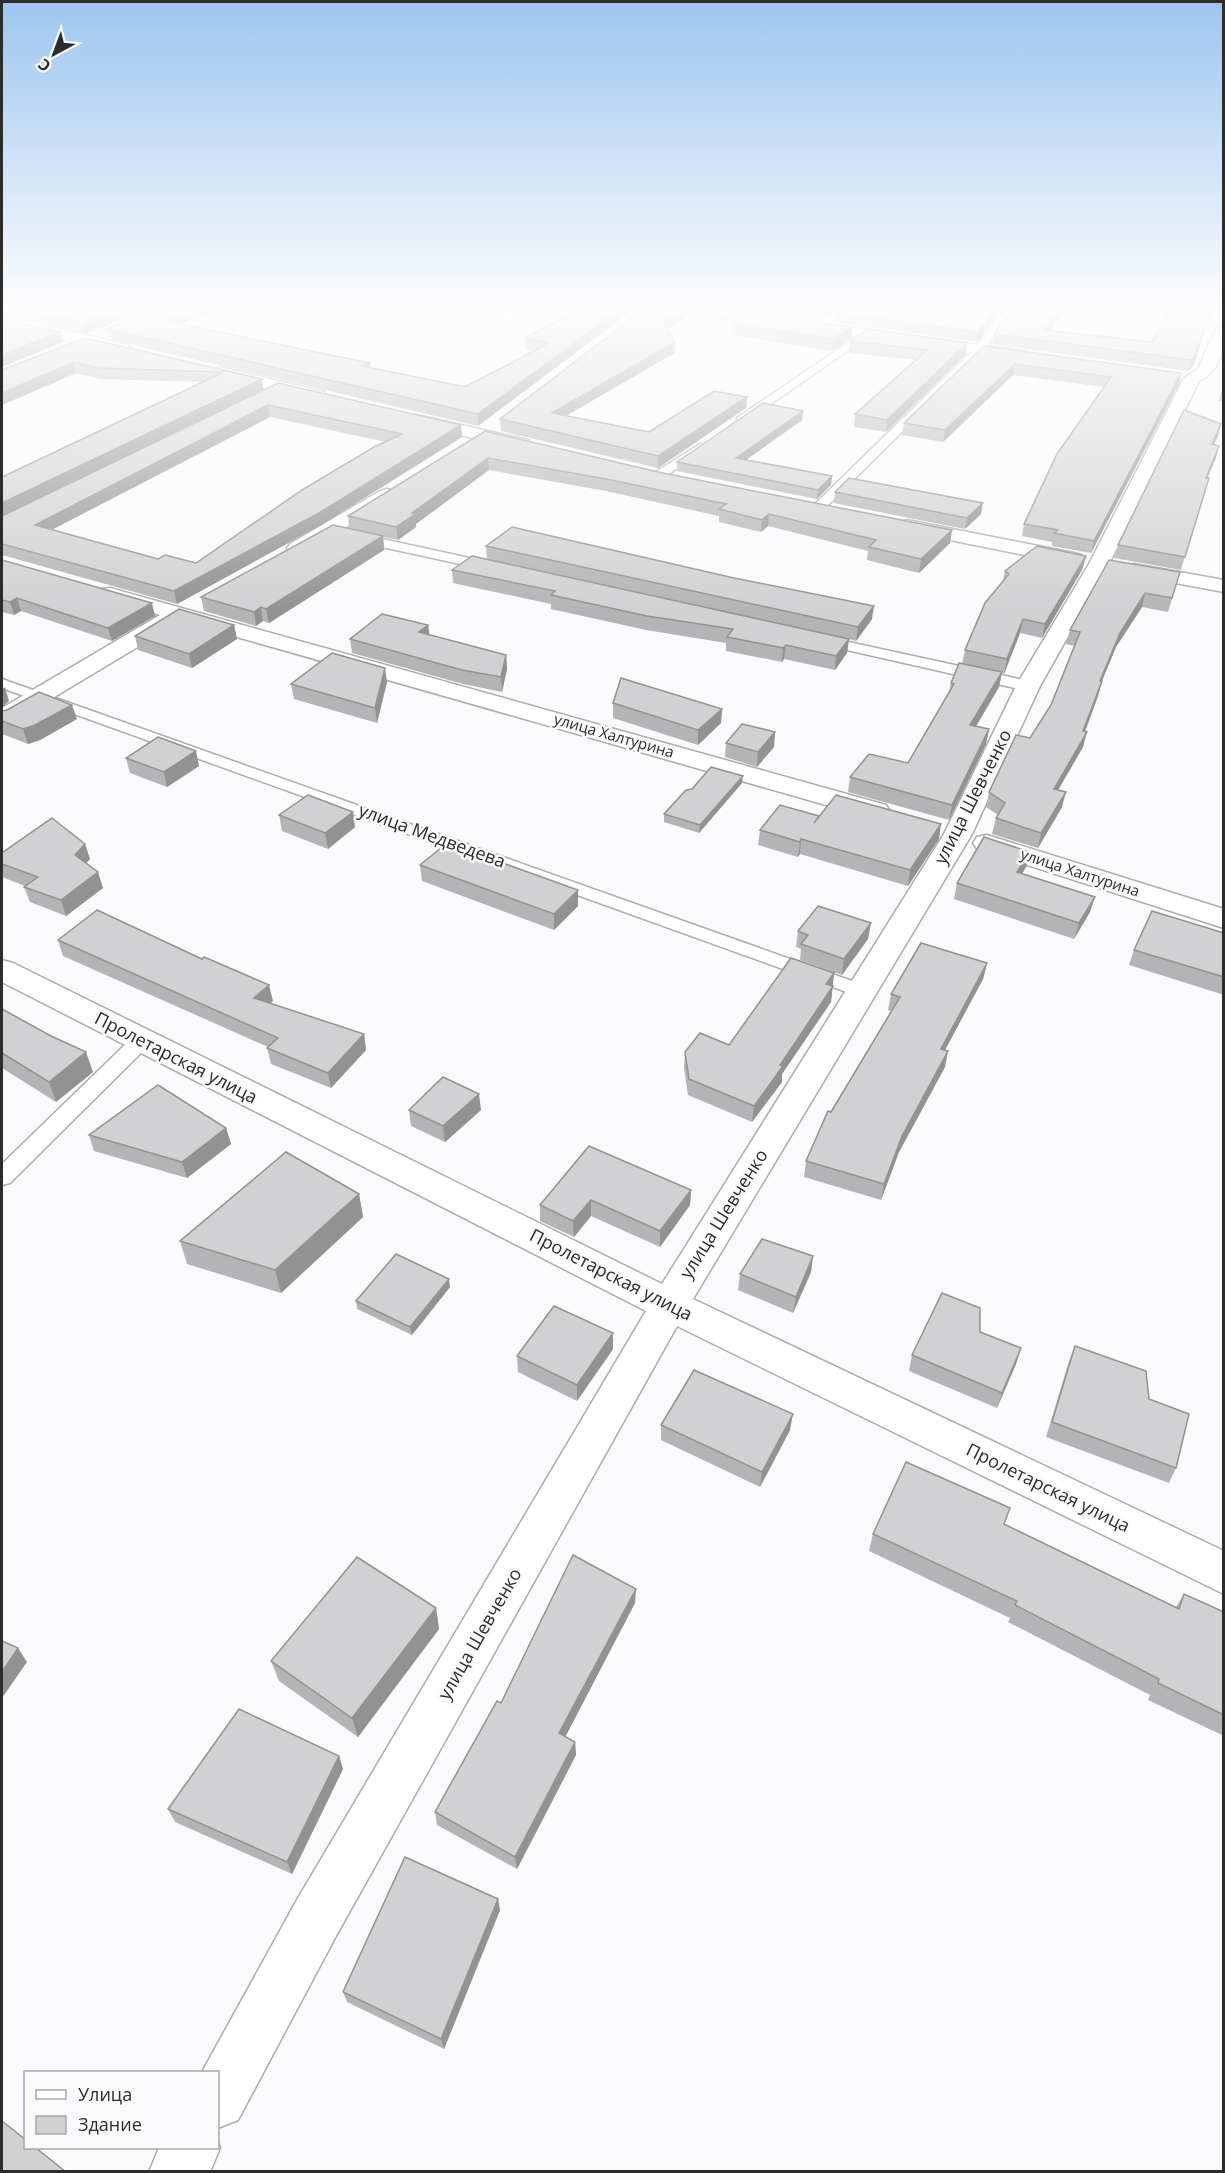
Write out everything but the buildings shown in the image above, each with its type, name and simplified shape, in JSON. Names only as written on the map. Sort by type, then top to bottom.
[{"type":"street","name":"улица Шевченко","points":[[219,2098],[317,1917],[669,1305],[862,990],[946,831],[1099,564],[1179,410]]},
{"type":"street","points":[[404,417],[537,448]]},
{"type":"street","points":[[463,447],[500,421]]},
{"type":"street","points":[[636,471],[681,480]]},
{"type":"street","points":[[279,558],[329,531],[406,483]]},
{"type":"street","points":[[795,503],[841,513]]},
{"type":"street","points":[[888,522],[1224,586]]},
{"type":"street","name":"улица Халтурина","points":[[91,588],[190,608],[901,818]]},
{"type":"street","points":[[2,718],[190,608]]},
{"type":"street","name":"улица Халтурина","points":[[946,831],[1224,919]]},
{"type":"street","name":"Пролетарская улица","points":[[2,970],[669,1305],[1224,1573]]},
{"type":"street","points":[[178,2172],[190,2149]]},
{"type":"lane","points":[[735,424],[755,410]]},
{"type":"lane","points":[[818,508],[917,410]]},
{"type":"lane","points":[[658,476],[706,443]]},
{"type":"lane","points":[[329,531],[504,570]]},
{"type":"lane","points":[[807,637],[1028,686]]},
{"type":"lane","name":"улица Медведева","points":[[2,683],[862,990]]},
{"type":"lane","points":[[2,1177],[142,1040]]}]
